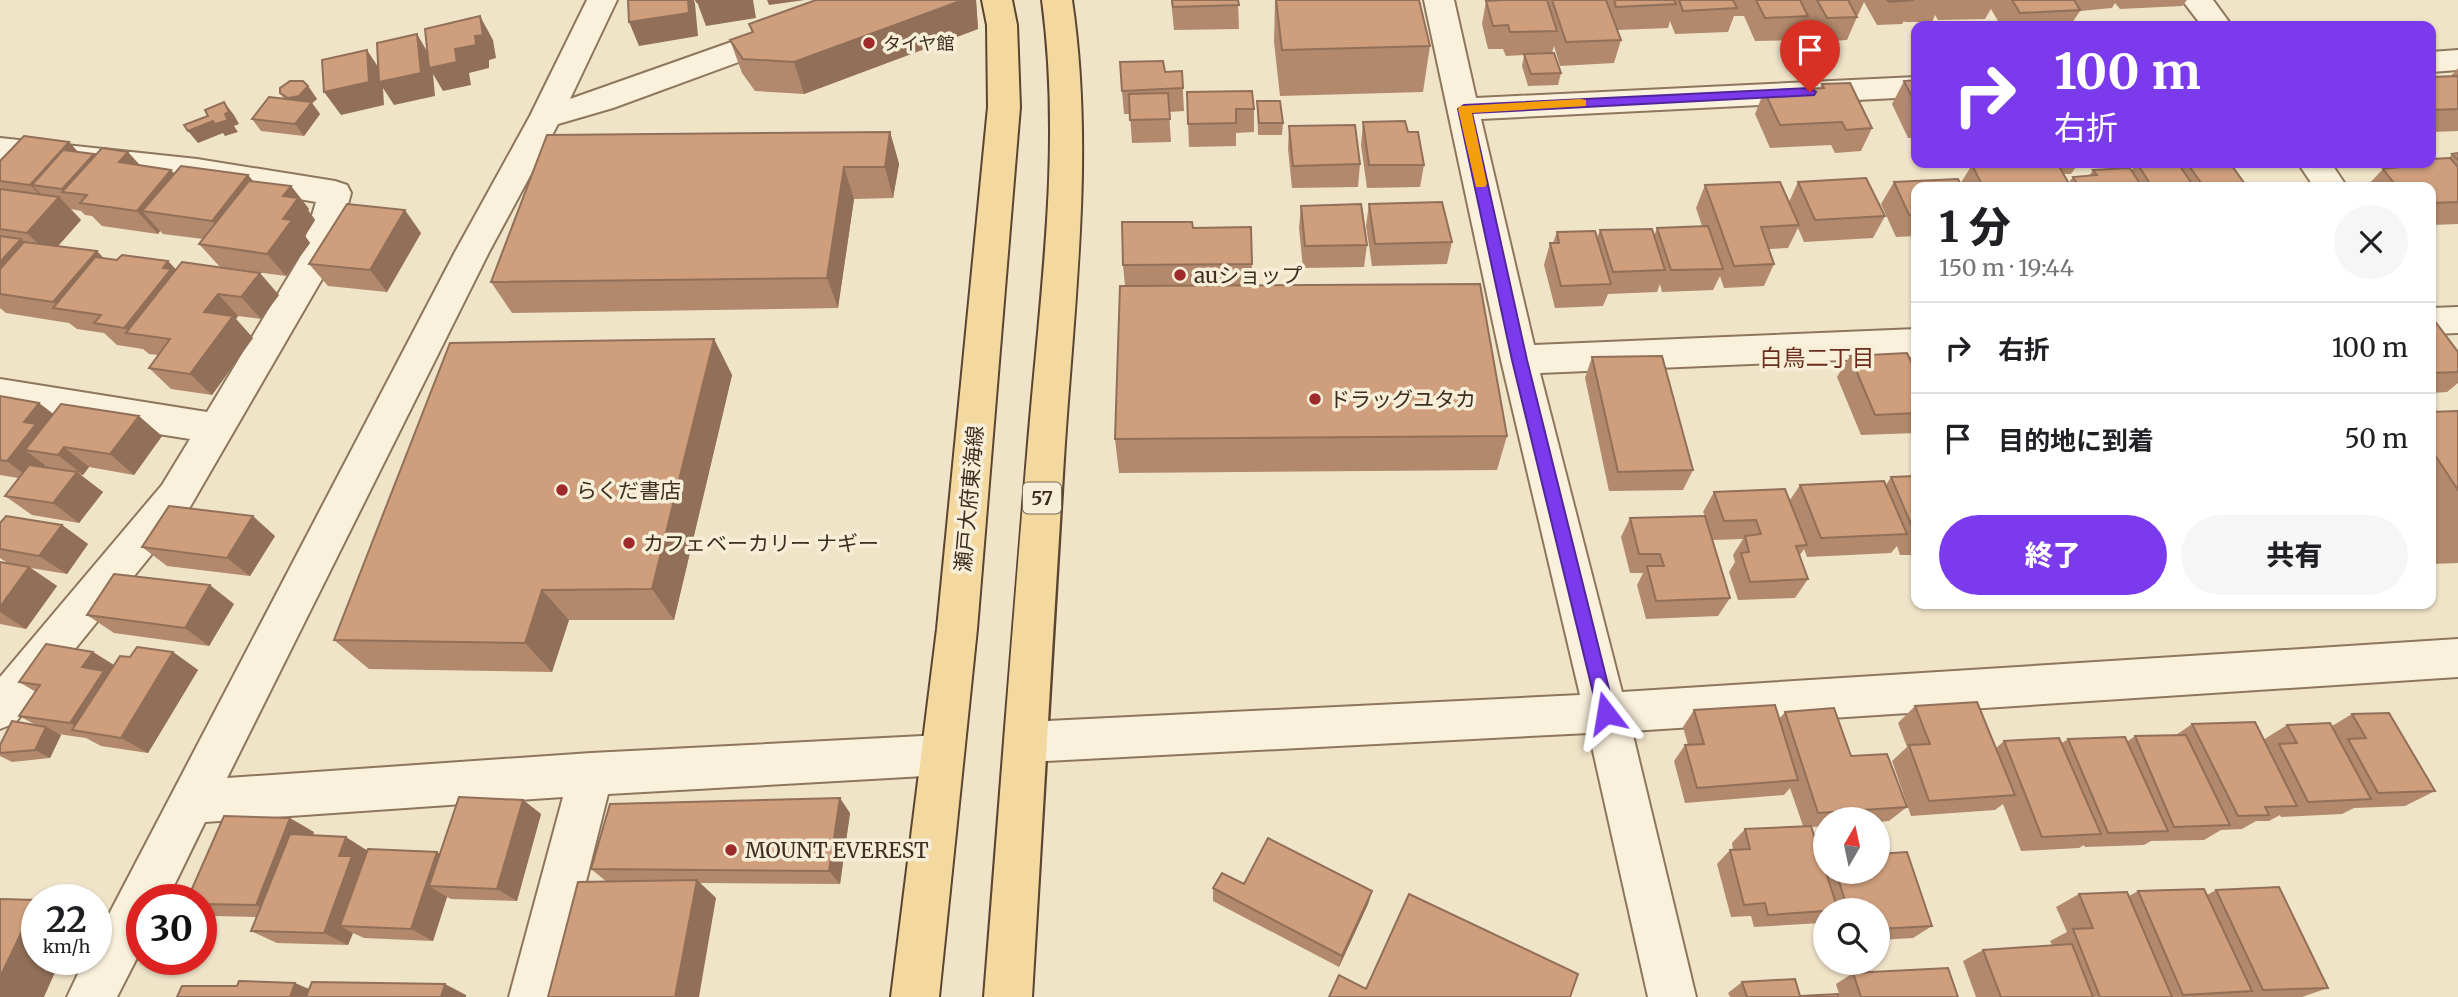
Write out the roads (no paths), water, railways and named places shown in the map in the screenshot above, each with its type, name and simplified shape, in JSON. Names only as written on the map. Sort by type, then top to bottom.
[{"type":"main road","name":"瀬戸大府東海線","points":[[915,997],[957,629],[1004,107],[1002,25],[997,0]]},
{"type":"main road","name":"57","points":[[1008,997],[1027,742],[1030,650],[1068,166],[1066,69],[1057,0]]},
{"type":"street","points":[[150,884],[602,0]]},
{"type":"street","points":[[545,116],[602,102],[879,0]]},
{"type":"street","points":[[1439,0],[1519,360],[1606,713],[1672,997]]},
{"type":"street","points":[[2197,0],[2213,21]]},
{"type":"street","points":[[2436,62],[2458,61]]},
{"type":"street","points":[[1464,109],[1911,87]]},
{"type":"street","points":[[0,709],[176,496],[316,260],[335,193],[197,170],[6,157]]},
{"type":"street","points":[[2436,321],[2458,320]]},
{"type":"street","points":[[2436,335],[2451,356]]},
{"type":"street","points":[[1519,360],[1911,343]]},
{"type":"street","points":[[0,394],[214,428]]},
{"type":"street","points":[[1027,742],[1606,713],[2458,658]]},
{"type":"street","points":[[193,802],[591,774],[942,755]]},
{"type":"street","points":[[533,997],[591,774]]},
{"type":"street","points":[[91,997],[126,930]]},
{"type":"place","name":"タイヤ館","points":[[869,43]]},
{"type":"place","name":"auショップ","points":[[1180,275]]},
{"type":"place","name":"ドラッグユタカ","points":[[1315,399]]},
{"type":"place","name":"らくだ書店","points":[[562,490]]},
{"type":"place","name":"カフェベーカリー ナギー","points":[[629,543]]},
{"type":"place","name":"MOUNT EVEREST","points":[[731,850]]},
{"type":"district","name":"白鳥二丁目","points":[[1817,357]]}]
